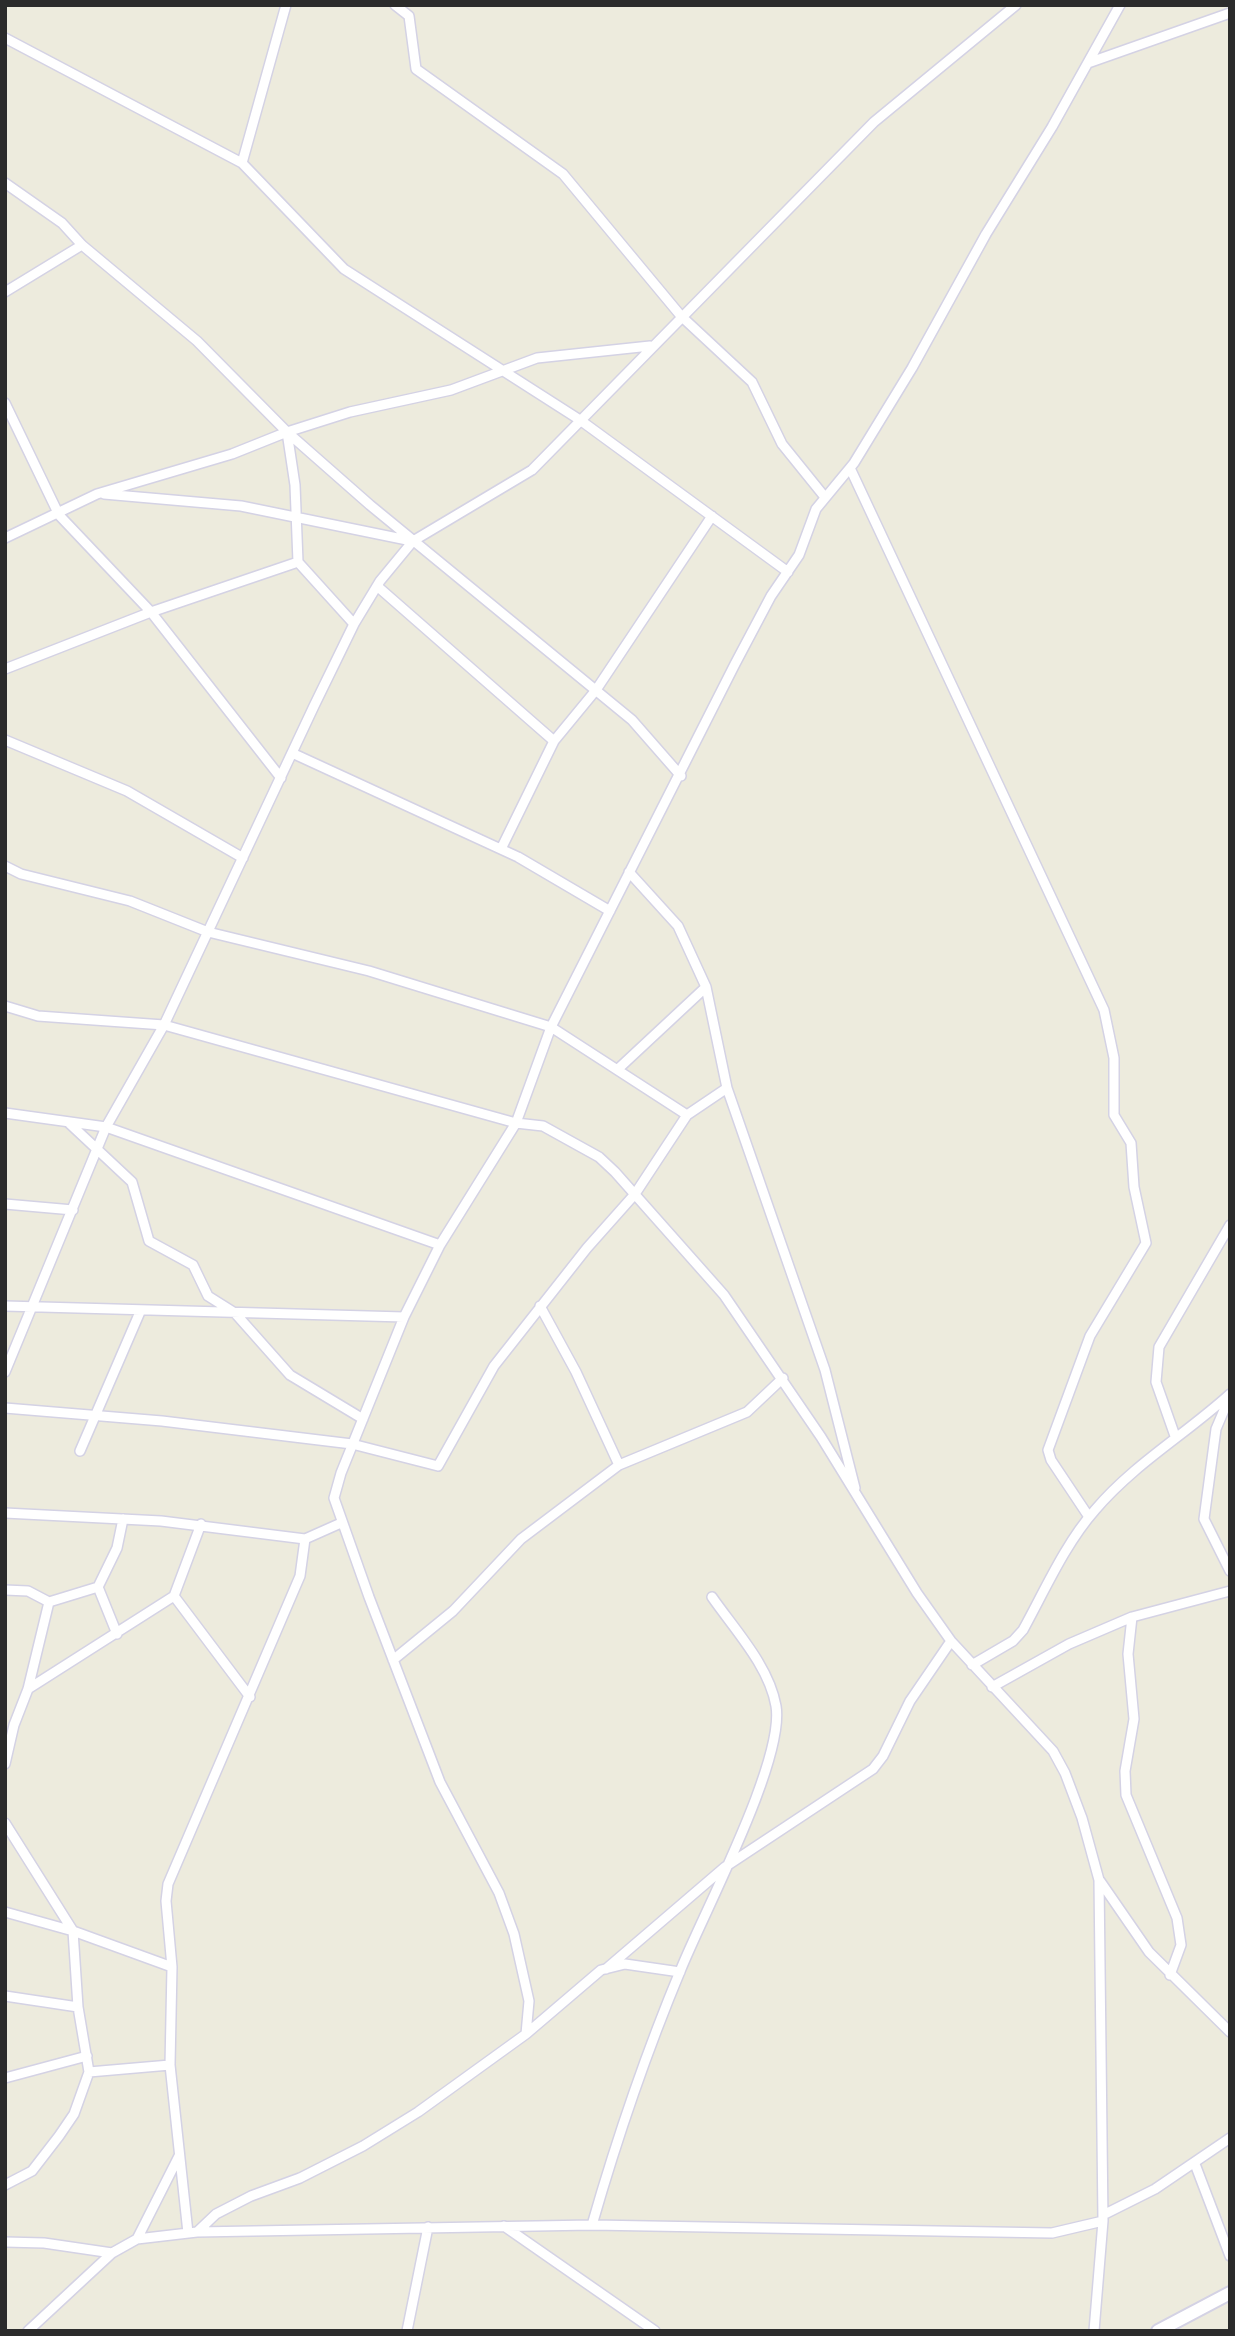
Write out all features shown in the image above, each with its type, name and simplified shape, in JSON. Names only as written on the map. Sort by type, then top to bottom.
[{"type":"main road","points":[[1158,2331],[1230,2293]]},
{"type":"street","points":[[242,163],[286,5]]},
{"type":"street","points":[[395,5],[409,16],[416,69],[563,174],[681,316],[752,382],[782,444],[824,496]]},
{"type":"street","points":[[5,1372],[34,1309],[106,1127],[164,1026],[354,624],[377,586],[413,541],[532,470],[874,122],[1016,5]]},
{"type":"street","points":[[526,2034],[529,2001],[514,1934],[499,1893],[440,1782],[341,1523],[334,1498],[352,1444],[404,1317],[440,1245],[516,1123],[551,1027],[681,776],[747,641],[771,596],[799,555],[824,496],[850,468],[912,368],[986,234],[1120,5]]},
{"type":"street","points":[[1088,63],[1230,13]]},
{"type":"street","points":[[5,38],[242,163],[344,269],[580,420],[788,572]]},
{"type":"street","points":[[5,183],[62,223],[82,245],[197,341],[287,432],[413,541],[632,720],[681,776]]},
{"type":"street","points":[[5,292],[82,245]]},
{"type":"street","points":[[5,538],[59,515],[97,494],[232,454],[287,432],[350,412],[451,390],[537,358],[651,346]]},
{"type":"street","points":[[5,403],[59,515],[151,612],[281,778]]},
{"type":"street","points":[[287,432],[298,562],[354,624]]},
{"type":"street","points":[[850,468],[1104,1010],[1114,1058],[1114,1115],[1132,1143],[1134,1187],[1146,1243],[1090,1336],[1048,1450],[1051,1460],[1089,1517]]},
{"type":"street","points":[[97,494],[241,506],[413,541]]},
{"type":"street","points":[[501,849],[554,741],[596,690],[712,516]]},
{"type":"street","points":[[5,669],[151,612],[298,562]]},
{"type":"street","points":[[377,586],[554,741]]},
{"type":"street","points":[[5,740],[127,791],[243,858]]},
{"type":"street","points":[[292,753],[501,849],[610,911]]},
{"type":"street","points":[[5,866],[21,874],[130,901],[208,932],[369,971],[551,1027],[687,1115]]},
{"type":"street","points":[[629,872],[678,926],[706,987],[727,1087],[825,1370],[857,1498]]},
{"type":"street","points":[[618,1069],[706,987]]},
{"type":"street","points":[[5,1006],[38,1016],[164,1026],[516,1123],[543,1126],[599,1157],[724,1295],[783,1378],[917,1593],[951,1641],[1053,1751],[1082,1818],[1099,1880],[1103,2218],[1094,2331]]},
{"type":"street","points":[[5,1408],[352,1444],[438,1466],[494,1366],[540,1306],[635,1194],[687,1115],[727,1087]]},
{"type":"street","points":[[5,1113],[106,1127],[440,1245]]},
{"type":"street","points":[[68,1122],[132,1182],[149,1241],[193,1265],[208,1296],[235,1313],[290,1375],[363,1419]]},
{"type":"street","points":[[5,1204],[73,1209]]},
{"type":"street","points":[[1175,1436],[1156,1382],[1159,1347],[1174,1316],[1230,1225]]},
{"type":"street","points":[[5,1306],[141,1312],[404,1317]]},
{"type":"street","points":[[540,1306],[576,1372],[618,1465]]},
{"type":"street","points":[[80,1451],[141,1312]]},
{"type":"street","points":[[393,1660],[453,1611],[521,1539],[618,1465],[747,1412],[783,1378]]},
{"type":"street","points":[[972,1665],[1013,1641],[1023,1630],[1089,1517],[1175,1436],[1202,1419],[1230,1395]]},
{"type":"street","points":[[1230,1395],[1216,1429],[1208,1473],[1204,1519],[1230,1572]]},
{"type":"street","points":[[5,1513],[201,1524],[305,1539],[341,1523]]},
{"type":"street","points":[[5,1590],[28,1591],[48,1602],[98,1587],[117,1548],[123,1519]]},
{"type":"street","points":[[28,1689],[174,1596],[201,1524]]},
{"type":"street","points":[[192,2233],[170,2065],[172,1967],[166,1901],[168,1884],[300,1576],[305,1539]]},
{"type":"street","points":[[98,1587],[117,1634]]},
{"type":"street","points":[[992,1687],[1069,1644],[1132,1617],[1230,1591]]},
{"type":"street","points":[[174,1596],[250,1697]]},
{"type":"street","points":[[592,2225],[622,2125],[680,1972],[766,1773],[776,1731],[776,1706],[765,1674],[712,1597]]},
{"type":"street","points":[[5,1763],[9,1724],[28,1689],[48,1602]]},
{"type":"street","points":[[1132,1617],[1128,1654],[1134,1718],[1125,1771],[1126,1795],[1177,1918],[1181,1945],[1170,1975]]},
{"type":"street","points":[[192,2233],[216,2214],[251,2196],[300,2178],[363,2146],[418,2112],[526,2034],[725,1867],[873,1769],[883,1756],[910,1701],[951,1641]]},
{"type":"street","points":[[5,1823],[73,1931],[78,2007],[89,2072],[74,2114],[59,2136],[32,2171],[5,2185]]},
{"type":"street","points":[[1099,1880],[1149,1952],[1230,2032]]},
{"type":"street","points":[[5,1912],[73,1931],[172,1967]]},
{"type":"street","points":[[606,1969],[625,1964],[680,1972]]},
{"type":"street","points":[[5,1996],[78,2007]]},
{"type":"street","points":[[5,2078],[87,2056]]},
{"type":"street","points":[[89,2072],[170,2065]]},
{"type":"street","points":[[28,2331],[113,2253],[137,2239],[192,2233],[592,2225],[1052,2233],[1103,2218],[1195,2164],[1230,2138]]},
{"type":"street","points":[[137,2239],[180,2155]]},
{"type":"street","points":[[1195,2164],[1230,2256]]},
{"type":"street","points":[[504,2226],[655,2331]]},
{"type":"street","points":[[407,2331],[428,2227]]},
{"type":"street","points":[[5,2242],[44,2243],[113,2253]]}]
